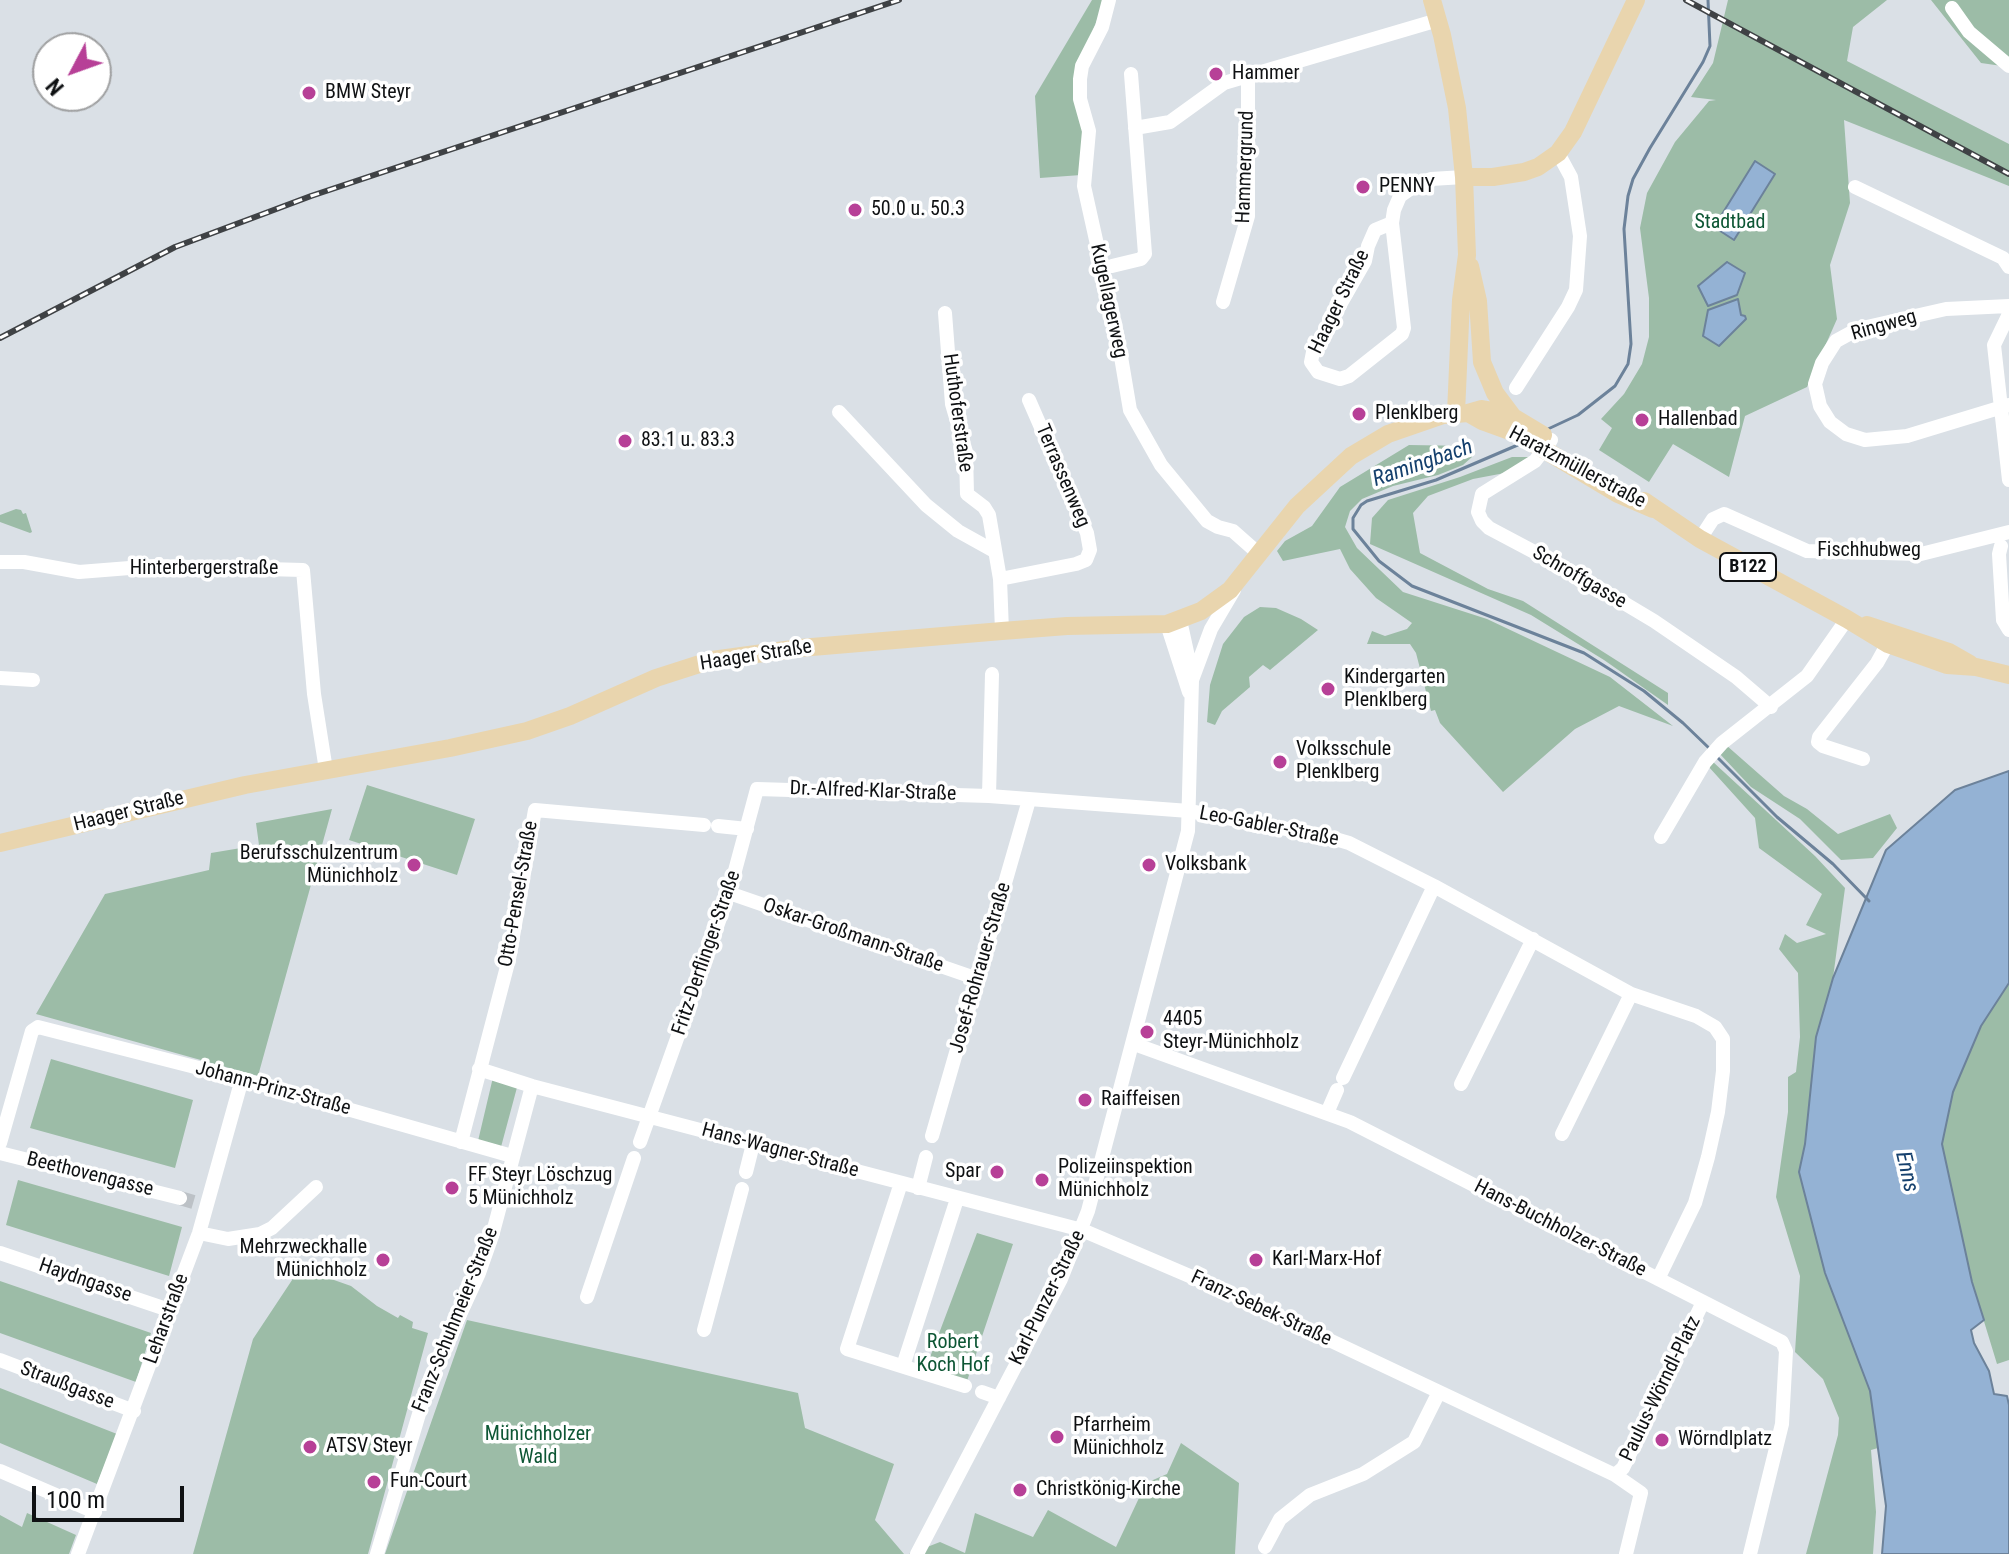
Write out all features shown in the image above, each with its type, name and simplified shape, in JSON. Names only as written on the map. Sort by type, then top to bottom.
[{"type":"main road","name":"B122","points":[[1432,0],[1457,108],[1464,177],[1467,255],[1461,300],[1462,413]]},
{"type":"main road","points":[[1464,177],[1493,177],[1524,172],[1538,167],[1558,153],[1573,132],[1636,0]]},
{"type":"main road","name":"B122","points":[[1467,255],[1478,301],[1482,362],[1495,393],[1513,417]]},
{"type":"main road","points":[[1462,413],[1480,398],[1482,362]]},
{"type":"main road","name":"Haager Straße","points":[[0,843],[187,797],[527,731],[570,716],[656,678],[712,660],[800,648],[1002,631],[1174,622],[1217,601],[1241,578],[1314,488],[1351,456],[1413,424],[1487,409],[1513,417]]},
{"type":"main road","name":"Haratzmüllerstraße","points":[[1462,413],[1546,445],[1624,485],[1653,509],[1700,539],[1847,619],[1890,638],[1949,652],[1976,667],[2009,675]]},
{"type":"main road","name":"Haratzmüllerstraße","points":[[1513,417],[1546,445]]},
{"type":"street","name":"Kugellagerweg","points":[[1109,0],[1102,27],[1082,66],[1080,79],[1080,99],[1089,131],[1084,186],[1118,339],[1128,401],[1143,434],[1173,482],[1207,521],[1233,531],[1259,554]]},
{"type":"street","points":[[1952,8],[1969,32],[2009,66]]},
{"type":"street","name":"Hammergrund","points":[[1135,128],[1170,122],[1224,83],[1438,20]]},
{"type":"street","points":[[1112,266],[1141,259],[1145,254],[1131,74]]},
{"type":"street","name":"Hammergrund","points":[[1223,302],[1248,216],[1248,76]]},
{"type":"street","points":[[1516,388],[1576,290],[1580,236],[1571,177],[1558,153]]},
{"type":"street","name":"Haager Straße","points":[[1392,223],[1375,230],[1365,261],[1313,352],[1313,366],[1328,376],[1340,379],[1349,376],[1404,331],[1392,223],[1400,196],[1431,179],[1464,177]]},
{"type":"street","points":[[1855,187],[2003,258],[2009,267]]},
{"type":"street","name":"Ringweg","points":[[2005,405],[1907,436],[1865,440],[1846,434],[1830,422],[1820,406],[1815,384],[1822,363],[1836,341],[1858,329],[1946,309],[2009,306]]},
{"type":"street","name":"Huthoferstraße","points":[[945,313],[952,404],[966,452],[967,494],[989,515],[1000,579],[1002,631]]},
{"type":"street","points":[[2009,314],[1994,345],[2005,405],[2009,480]]},
{"type":"street","name":"Terrassenweg","points":[[1000,579],[1076,564],[1086,560],[1090,550],[1087,533],[1029,400]]},
{"type":"street","points":[[839,412],[926,505],[958,531],[994,551]]},
{"type":"street","name":"Schroffgasse","points":[[1546,445],[1535,461],[1482,494],[1478,512],[1482,521],[1489,528],[1572,572],[1654,621],[1736,677],[1771,707]]},
{"type":"street","name":"Fischhubweg","points":[[1700,539],[1713,519],[1724,514],[1807,551],[1921,554],[1999,545],[2009,532]]},
{"type":"street","points":[[1999,545],[2003,620],[2009,630]]},
{"type":"street","name":"Hinterbergerstraße","points":[[0,562],[24,562],[79,572],[155,566],[300,569],[304,573],[314,694],[326,770]]},
{"type":"street","name":"Karl-Punzer-Straße","points":[[917,1554],[1061,1279],[1082,1230],[1184,849],[1189,811],[1192,680],[1211,629],[1241,578]]},
{"type":"street","points":[[1661,837],[1705,762],[1722,743],[1807,676],[1847,619]]},
{"type":"street","name":"Karl-Punzer-Straße","points":[[1174,622],[1192,680]]},
{"type":"street","name":"Karl-Punzer-Straße","points":[[1174,622],[1190,696]]},
{"type":"street","points":[[1863,759],[1818,742],[1819,737],[1877,663],[1890,638]]},
{"type":"street","points":[[989,796],[992,674]]},
{"type":"street","points":[[0,678],[33,680]]},
{"type":"street","name":"Dr.-Alfred-Klar-Straße","points":[[757,789],[989,796],[1189,811]]},
{"type":"street","name":"Fritz-Derflinger-Straße","points":[[640,1142],[729,893],[757,789]]},
{"type":"street","name":"Josef-Rohrauer-Straße","points":[[932,1136],[1029,800]]},
{"type":"street","name":"Otto-Pensel-Straße","points":[[461,1142],[509,959],[535,810],[747,829]]},
{"type":"street","name":"Leo-Gabler-Straße","points":[[1189,811],[1349,843],[1631,994],[1696,1016],[1715,1027],[1723,1039],[1718,1112],[1695,1203],[1658,1279]]},
{"type":"street","points":[[1327,1113],[1434,886]]},
{"type":"street","name":"Oskar-Großmann-Straße","points":[[729,893],[978,979]]},
{"type":"street","points":[[1461,1084],[1533,939]]},
{"type":"street","points":[[1562,1134],[1631,994]]},
{"type":"street","name":"Johann-Prinz-Straße","points":[[0,1143],[34,1028],[242,1079],[512,1156]]},
{"type":"street","name":"Hans-Buchholzer-Straße","points":[[1134,1044],[1327,1113],[1782,1342],[1786,1351],[1782,1424],[1750,1554]]},
{"type":"street","name":"Hans-Wagner-Straße","points":[[479,1069],[532,1086],[1082,1230]]},
{"type":"street","name":"Leharstraße","points":[[78,1554],[199,1233],[202,1204],[242,1079]]},
{"type":"street","name":"Franz-Schuhmeier-Straße","points":[[377,1554],[428,1384],[479,1273],[492,1236],[532,1086]]},
{"type":"street","points":[[746,1172],[753,1144]]},
{"type":"street","name":"Beethovengasse","points":[[0,1153],[180,1198]]},
{"type":"street","points":[[918,1188],[926,1157]]},
{"type":"street","points":[[587,1297],[634,1158]]},
{"type":"street","points":[[901,1183],[847,1349],[965,1386]]},
{"type":"street","points":[[199,1233],[228,1239],[260,1234],[272,1228],[316,1187]]},
{"type":"street","points":[[704,1330],[742,1189]]},
{"type":"street","points":[[903,1366],[957,1199]]},
{"type":"street","name":"Franz-Sebek-Straße","points":[[1082,1230],[1246,1301],[1615,1475],[1641,1493],[1626,1554]]},
{"type":"street","name":"Haydngasse","points":[[0,1253],[169,1310]]},
{"type":"street","name":"Paulus-Wörndl-Platz","points":[[1615,1475],[1623,1468],[1703,1302]]},
{"type":"street","name":"Straußgasse","points":[[0,1360],[134,1411]]},
{"type":"street","points":[[982,1392],[999,1398]]},
{"type":"street","points":[[1265,1547],[1280,1519],[1310,1495],[1363,1474],[1414,1442],[1439,1392]]},
{"type":"street","points":[[0,1471],[95,1512]]},
{"type":"green space","points":[[1092,0],[1105,0],[1080,63],[1084,126],[1081,175],[1040,178],[1035,96]]},
{"type":"green space","name":"Stadtbad","points":[[1728,0],[1887,0],[1853,27],[1847,61],[2009,144],[2009,186],[1844,120],[1850,203],[1830,265],[1837,319],[1807,387],[1745,416],[1729,477],[1673,444],[1649,482],[1599,450],[1612,428],[1601,419],[1624,394],[1642,364],[1649,337],[1649,298],[1640,228],[1647,193],[1675,142],[1709,101],[1716,100],[1691,97],[1713,63]]},
{"type":"green space","points":[[1931,0],[2009,0],[2009,67],[1981,63]]},
{"type":"green space","points":[[1409,445],[1471,446],[1472,457],[1463,465],[1438,475],[1393,486],[1362,499],[1350,511],[1345,527],[1357,548],[1403,592],[1487,619],[1610,677],[1673,726],[1619,706],[1575,729],[1503,792],[1440,723],[1435,710],[1431,711],[1416,653],[1410,644],[1367,644],[1372,631],[1385,636],[1407,629],[1412,623],[1376,598],[1350,569],[1340,549],[1283,561],[1277,551],[1285,541],[1312,526],[1340,487]]},
{"type":"green space","points":[[1512,457],[1534,457],[1510,472],[1473,479],[1428,496],[1413,513],[1420,553],[1488,589],[1523,601],[1668,693],[1668,705],[1604,660],[1531,615],[1370,544],[1372,518],[1388,500]]},
{"type":"green space","points":[[16,509],[26,513],[32,532],[0,522],[0,515]]},
{"type":"green space","points":[[1260,607],[1276,608],[1318,630],[1270,670],[1263,665],[1249,677],[1250,687],[1222,711],[1215,725],[1207,722],[1210,685],[1223,644],[1244,617]]},
{"type":"green space","points":[[1726,745],[1784,796],[1807,809],[1838,834],[1890,814],[1897,828],[1873,858],[1841,860],[1800,819],[1751,787],[1719,753]]},
{"type":"green space","points":[[1712,761],[1815,856],[1845,888],[1833,978],[1816,1037],[1805,1144],[1799,1172],[1825,1273],[1870,1391],[1878,1448],[1871,1450],[1876,1512],[1873,1554],[1806,1554],[1838,1435],[1839,1418],[1823,1379],[1795,1352],[1800,1276],[1776,1197],[1788,1112],[1788,1077],[1796,1072],[1800,1037],[1798,973],[1779,949],[1785,934],[1797,943],[1826,934],[1806,925],[1822,894],[1759,848],[1755,818],[1708,766]]},
{"type":"green space","points":[[367,785],[475,819],[457,875],[349,840]]},
{"type":"green space","points":[[332,809],[258,1076],[36,1014],[105,894],[209,870],[211,853],[259,845],[256,823]]},
{"type":"green space","points":[[2009,983],[2009,1360],[1997,1364],[1972,1282],[1942,1144],[1953,1092],[1981,1026]]},
{"type":"green space","points":[[51,1059],[193,1100],[175,1168],[30,1128]]},
{"type":"green space","points":[[494,1073],[519,1080],[501,1147],[478,1141]]},
{"type":"green space","points":[[18,1180],[182,1227],[169,1276],[6,1225]]},
{"type":"green space","name":"Robert Koch Hof","points":[[977,1233],[1013,1244],[967,1381],[924,1373]]},
{"type":"green space","name":"ATSV Steyr","points":[[300,1268],[351,1286],[377,1306],[398,1318],[400,1315],[413,1322],[412,1328],[428,1333],[368,1554],[193,1554],[253,1339]]},
{"type":"green space","points":[[0,1281],[151,1333],[136,1382],[0,1333]]},
{"type":"green space","name":"Münichholzer Wald","points":[[467,1320],[798,1393],[805,1428],[894,1464],[875,1520],[904,1554],[385,1554]]},
{"type":"green space","points":[[0,1388],[117,1434],[97,1484],[0,1443]]},
{"type":"green space","points":[[1181,1443],[1239,1483],[1235,1554],[909,1554],[940,1542],[965,1553],[975,1513],[1033,1537],[1048,1510],[1116,1547],[1146,1483],[1167,1474]]},
{"type":"green space","points":[[27,1513],[76,1535],[69,1554],[0,1554],[0,1515],[22,1527]]},
{"type":"water","points":[[1755,161],[1775,174],[1734,240],[1714,227]]},
{"type":"water","points":[[1727,262],[1745,273],[1737,295],[1708,306],[1698,286]]},
{"type":"water","points":[[1738,299],[1741,315],[1746,319],[1719,346],[1703,336],[1708,310]]},
{"type":"water","name":"Enns","points":[[2009,771],[2009,983],[1981,1026],[1953,1092],[1942,1144],[1972,1282],[1984,1320],[1971,1330],[1974,1343],[1989,1371],[1994,1394],[2007,1396],[2009,1405],[2009,1554],[1882,1554],[1886,1506],[1870,1391],[1825,1273],[1799,1172],[1805,1144],[1816,1037],[1833,978],[1886,850],[1955,790]]},
{"type":"waterway","name":"Ramingbach","points":[[1548,429],[1578,415],[1615,386],[1628,364],[1631,344],[1624,229],[1628,196],[1633,179],[1710,46],[1708,0]]},
{"type":"waterway","name":"Ramingbach","points":[[1520,444],[1436,480],[1367,501],[1353,518],[1353,529],[1379,561],[1412,586],[1584,653],[1644,691],[1710,749]]},
{"type":"waterway","name":"Ramingbach","points":[[1718,758],[1869,901]]},
{"type":"tunnel","points":[[180,1198],[197,1203]]},
{"type":"railway","points":[[0,338],[175,247],[311,196],[899,0]]},
{"type":"railway","points":[[1686,0],[2009,174]]},
{"type":"place","name":"Hammer","points":[[1216,74]]},
{"type":"place","name":"BMW Steyr","points":[[309,93]]},
{"type":"place","name":"PENNY","points":[[1363,187]]},
{"type":"place","name":"50.0 u. 50.3","points":[[855,210]]},
{"type":"place","name":"Plenklberg","points":[[1359,414]]},
{"type":"place","name":"Hallenbad","points":[[1642,420]]},
{"type":"place","name":"83.1 u. 83.3","points":[[625,441]]},
{"type":"place","name":"Kindergarten Plenklberg","points":[[1328,689]]},
{"type":"place","name":"Volksschule Plenklberg","points":[[1280,762]]},
{"type":"place","name":"Berufsschulzentrum Münichholz","points":[[414,865]]},
{"type":"place","name":"Volksbank","points":[[1149,865]]},
{"type":"place","name":"4405 Steyr-Münichholz","points":[[1147,1032]]},
{"type":"place","name":"Raiffeisen","points":[[1085,1100]]},
{"type":"place","name":"Spar","points":[[997,1172]]},
{"type":"place","name":"Polizeiinspektion Münichholz","points":[[1042,1180]]},
{"type":"place","name":"FF Steyr Löschzug 5 Münichholz","points":[[452,1188]]},
{"type":"place","name":"Mehrzweckhalle Münichholz","points":[[383,1260]]},
{"type":"place","name":"Karl-Marx-Hof","points":[[1256,1260]]},
{"type":"place","name":"Pfarrheim Münichholz","points":[[1057,1437]]},
{"type":"place","name":"Wörndlplatz","points":[[1662,1440]]},
{"type":"place","name":"ATSV Steyr","points":[[310,1447]]},
{"type":"place","name":"Fun-Court","points":[[374,1482]]},
{"type":"place","name":"Christkönig-Kirche","points":[[1020,1490]]}]
